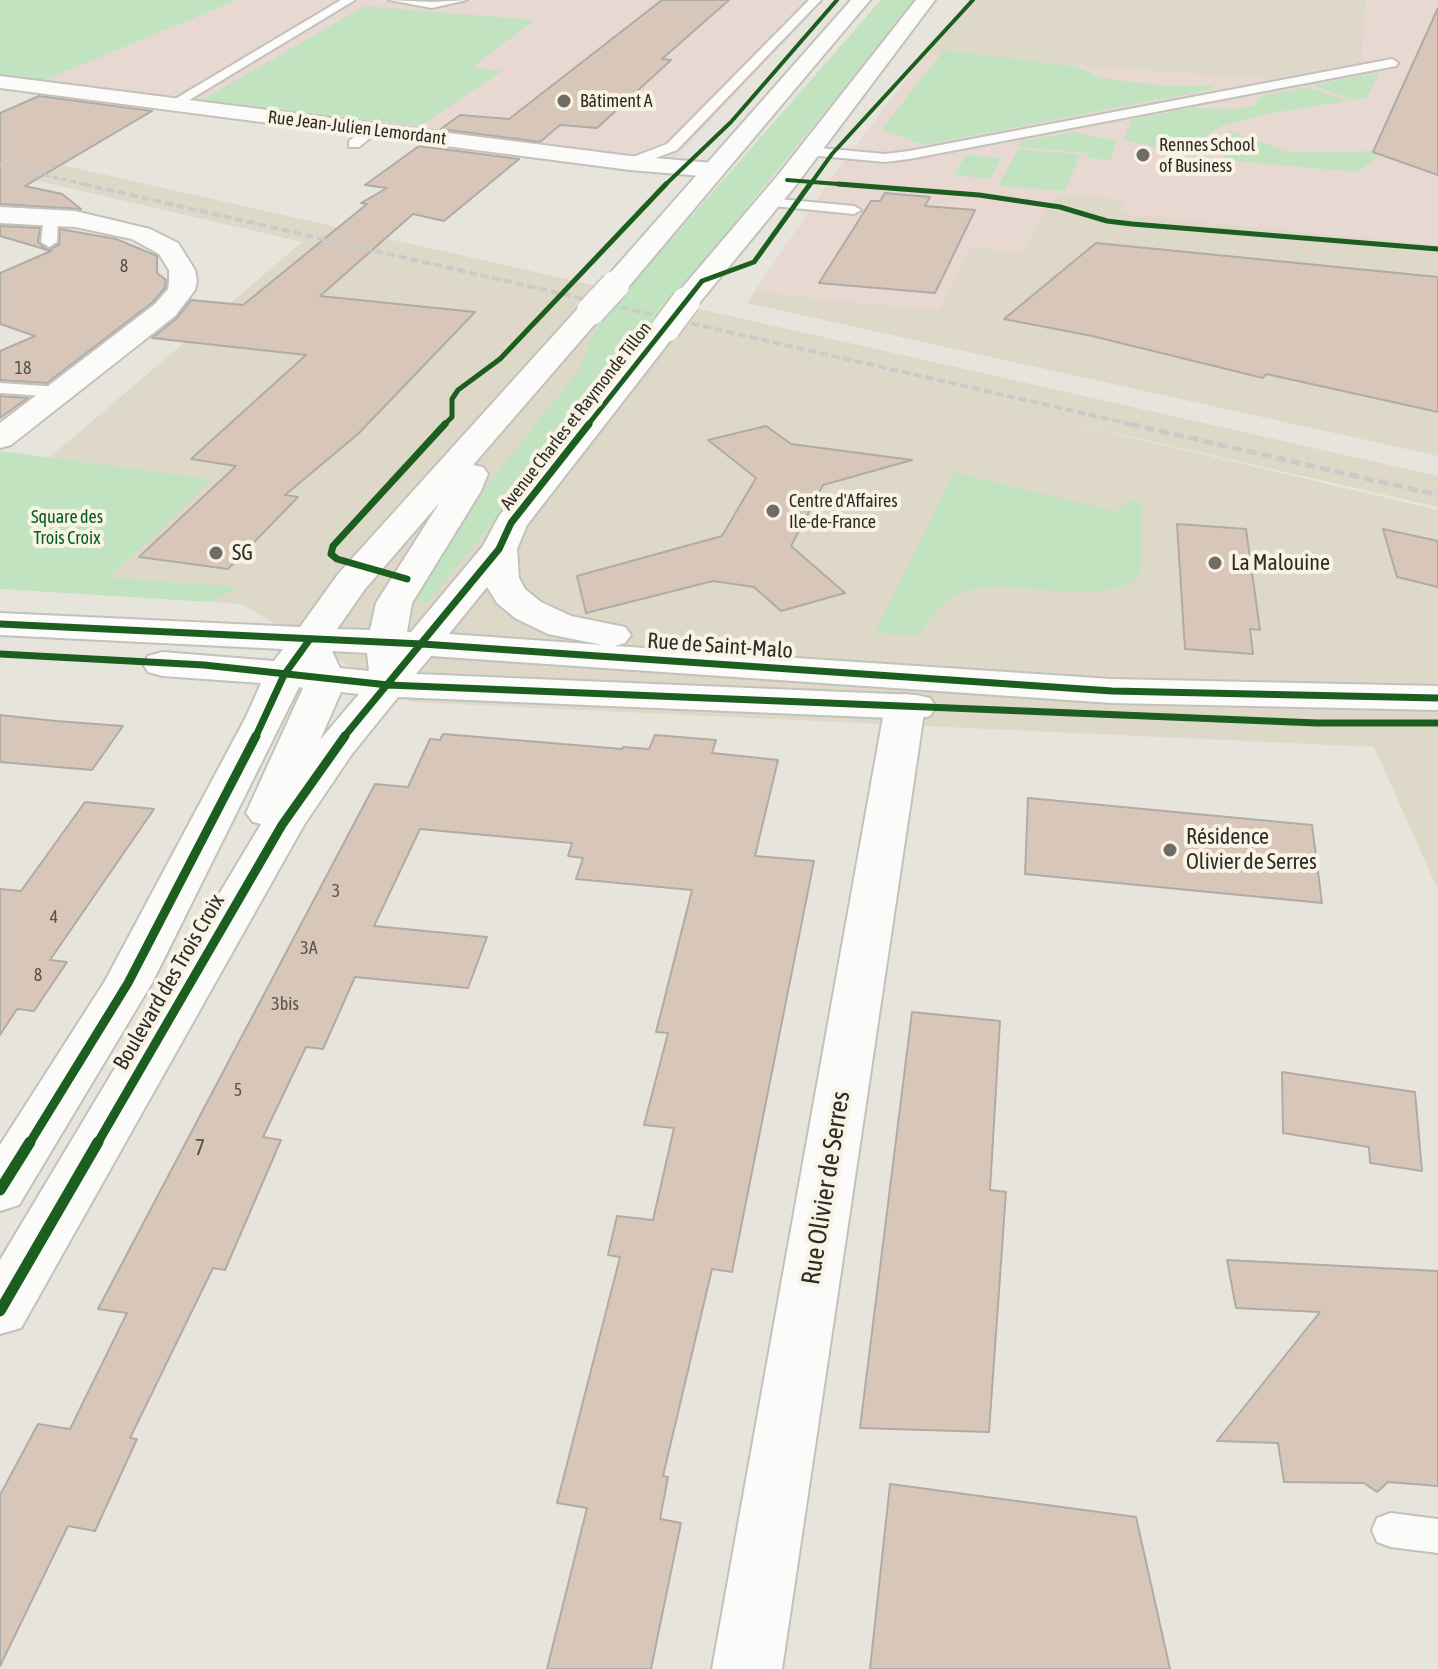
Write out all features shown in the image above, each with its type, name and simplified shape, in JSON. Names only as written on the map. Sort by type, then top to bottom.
[{"type":"main road","name":"Avenue Charles et Raymonde Tillon","points":[[306,665],[352,581],[615,285],[861,0]]},
{"type":"main road","name":"Avenue Charles et Raymonde Tillon","points":[[388,685],[404,643],[499,549],[511,523],[926,0]]},
{"type":"main road","name":"Rue Jean-Julien Lemordant","points":[[0,82],[630,163],[714,170]]},
{"type":"main road","points":[[0,215],[50,229],[103,223],[141,234],[169,249],[182,270],[181,290],[165,310],[0,438]]},
{"type":"main road","name":"Avenue Charles et Raymonde Tillon","points":[[404,643],[394,603],[401,587],[464,491],[495,419]]},
{"type":"main road","name":"Rue de Saint-Malo","points":[[499,549],[501,578],[510,595],[528,610],[578,631],[639,638],[680,661]]},
{"type":"main road","name":"Rue de Saint-Malo","points":[[0,624],[306,665],[388,685],[1317,723],[1438,723]]},
{"type":"main road","name":"Rue de Saint-Malo","points":[[0,654],[204,665],[306,665],[404,643],[1112,691],[1438,698]]},
{"type":"main road","name":"Boulevard des Trois Croix","points":[[225,922],[287,766],[306,665]]},
{"type":"main road","name":"Boulevard des Trois Croix","points":[[0,1190],[128,983],[266,717],[306,665]]},
{"type":"main road","name":"Boulevard des Trois Croix","points":[[0,1311],[290,813],[337,746],[388,685]]},
{"type":"main road","name":"Rue Olivier de Serres","points":[[747,1669],[905,706]]},
{"type":"lane","points":[[171,105],[349,0]]},
{"type":"lane","points":[[395,0],[432,5],[461,0]]},
{"type":"lane","points":[[630,163],[672,147],[815,0]]},
{"type":"lane","points":[[809,151],[885,158],[909,155],[1392,63]]},
{"type":"lane","points":[[354,144],[382,131]]},
{"type":"lane","points":[[768,202],[854,210]]},
{"type":"lane","points":[[0,388],[60,392]]},
{"type":"lane","points":[[1391,1530],[1438,1536]]},
{"type":"shaded area","points":[[237,0],[823,0],[672,162],[40,82]]},
{"type":"shaded area","points":[[969,0],[1438,0],[1438,456],[747,303],[833,176]]},
{"type":"shaded area","name":"Rennes School of Business","points":[[1366,0],[1438,0],[1438,245],[1119,214],[1123,200],[1057,194],[1021,252],[971,248],[940,311],[755,292],[833,176],[925,54],[1313,82],[1360,70]]},
{"type":"shaded area","points":[[0,151],[1438,476],[1438,507],[1015,410],[1438,510],[1438,890],[1374,747],[411,702],[241,604],[210,602],[239,587],[110,577],[211,479],[49,458],[302,242],[0,172]]},
{"type":"green space","points":[[0,0],[237,0],[40,82],[0,77]]},
{"type":"green space","points":[[881,0],[915,0],[428,602],[408,599],[463,515],[579,370],[598,323]]},
{"type":"green space","points":[[365,6],[534,20],[473,67],[502,71],[420,126],[202,100]]},
{"type":"green space","points":[[944,50],[1075,66],[1102,78],[1164,86],[1213,86],[1213,89],[923,145],[882,129]]},
{"type":"green space","points":[[1380,72],[1367,97],[1353,100],[1312,85]]},
{"type":"green space","points":[[1309,87],[1347,101],[1266,114],[1224,125],[1209,133],[1204,145],[1204,158],[1124,140],[1132,119],[1192,108],[1255,106],[1261,96]]},
{"type":"green space","points":[[1229,130],[1288,152],[1385,151],[1358,172],[1223,160],[1220,141]]},
{"type":"green space","points":[[1073,132],[1117,141],[1110,160],[1087,158],[1088,153],[1019,147],[1021,141]]},
{"type":"green space","points":[[1018,149],[1080,154],[1065,191],[998,186]]},
{"type":"green space","points":[[966,155],[1001,158],[990,179],[954,175]]},
{"type":"green space","name":"Square des Trois Croix","points":[[0,451],[212,479],[111,577],[241,587],[210,602],[0,589]]},
{"type":"green space","points":[[954,472],[1118,512],[1129,500],[1142,502],[1142,570],[1130,584],[1109,590],[1080,592],[991,586],[963,591],[940,606],[918,636],[875,633]]},
{"type":"building","points":[[662,0],[729,0],[662,59],[671,60],[597,128],[560,125],[540,142],[441,129],[460,115],[509,119]]},
{"type":"building","points":[[1438,8],[1438,175],[1373,152]]},
{"type":"building","points":[[39,96],[152,111],[25,186],[62,194],[81,209],[0,204],[0,113]]},
{"type":"building","points":[[419,146],[519,159],[444,221],[413,214],[320,296],[475,312],[358,434],[285,495],[298,497],[228,569],[139,557],[236,466],[191,459],[306,355],[152,338],[177,318],[191,300],[243,305],[367,204],[361,203],[387,188],[365,185]]},
{"type":"building","points":[[885,193],[930,197],[925,206],[975,210],[935,293],[819,283],[871,201],[880,201]]},
{"type":"building","points":[[0,226],[40,228],[38,242],[47,250],[0,236]]},
{"type":"building","points":[[60,229],[116,239],[157,256],[157,273],[166,280],[165,288],[153,302],[47,383],[0,380],[0,351],[35,336],[0,324],[0,273],[51,251],[47,250],[59,245]]},
{"type":"building","points":[[1096,243],[1438,277],[1438,412],[1266,374],[1263,378],[1092,336],[1004,319]]},
{"type":"building","points":[[0,396],[28,398],[0,418]]},
{"type":"building","name":"Centre d'Affaires Ile-de-France","points":[[766,426],[791,444],[912,460],[823,485],[791,546],[845,593],[781,611],[754,587],[713,581],[586,613],[577,576],[722,536],[756,478],[708,440]]},
{"type":"building","points":[[1177,524],[1246,529],[1260,630],[1250,629],[1253,654],[1185,649]]},
{"type":"building","points":[[1383,529],[1438,541],[1438,587],[1397,577]]},
{"type":"building","points":[[0,715],[123,726],[92,770],[0,762]]},
{"type":"building","points":[[443,734],[622,749],[649,749],[655,735],[716,740],[712,753],[778,760],[755,856],[814,861],[732,1272],[712,1269],[663,1476],[668,1477],[660,1519],[681,1523],[651,1669],[547,1669],[587,1508],[557,1503],[620,1257],[608,1255],[617,1216],[653,1220],[674,1128],[644,1125],[668,1033],[656,1032],[692,890],[576,879],[583,858],[568,856],[572,843],[420,829],[374,926],[487,937],[468,988],[355,977],[323,1049],[306,1047],[263,1137],[281,1140],[225,1270],[213,1268],[130,1438],[137,1439],[95,1531],[68,1526],[0,1666],[0,1495],[38,1424],[70,1429],[127,1313],[98,1309],[375,784],[408,787],[430,739],[440,740]]},
{"type":"building","name":"Résidence Olivier de Serres","points":[[1028,798],[1312,825],[1322,903],[1025,874]]},
{"type":"building","points":[[85,802],[154,809],[50,960],[67,962],[34,1011],[17,1009],[0,1035],[0,889],[21,891]]},
{"type":"building","points":[[912,1012],[1000,1021],[990,1190],[1006,1192],[989,1432],[860,1428]]},
{"type":"building","points":[[1282,1072],[1415,1092],[1422,1171],[1370,1163],[1369,1147],[1283,1133]]},
{"type":"building","points":[[1227,1260],[1438,1271],[1438,1486],[1388,1482],[1377,1492],[1364,1483],[1284,1482],[1278,1443],[1217,1441],[1320,1312],[1236,1308]]},
{"type":"building","points":[[890,1484],[1136,1517],[1170,1669],[870,1669]]},
{"type":"railway","points":[[0,165],[92,186]]},
{"type":"railway","points":[[83,184],[1139,426]]},
{"type":"railway","points":[[1130,424],[1438,495]]},
{"type":"cycle path","points":[[407,579],[337,559],[331,554],[333,546],[452,417],[452,399],[458,390],[500,359],[675,174],[731,122],[837,0]]},
{"type":"cycle path","points":[[0,1311],[282,825],[337,746],[499,549],[511,523],[702,281],[754,262],[832,154],[973,0]]},
{"type":"cycle path","points":[[787,180],[979,195],[1060,207],[1107,221],[1132,224],[1438,249]]},
{"type":"cycle path","points":[[0,624],[422,644],[1112,691],[1438,698]]},
{"type":"cycle path","points":[[0,1190],[128,983],[266,717],[284,675],[310,639]]},
{"type":"cycle path","points":[[0,654],[204,665],[388,685],[1317,723],[1438,723]]},
{"type":"place","name":"Bâtiment A","points":[[564,101]]},
{"type":"place","name":"Rennes School of Business","points":[[1143,155]]},
{"type":"place","name":"Centre d'Affaires Ile-de-France","points":[[773,511]]},
{"type":"place","name":"SG","points":[[216,553]]},
{"type":"place","name":"La Malouine","points":[[1215,563]]},
{"type":"place","name":"Résidence Olivier de Serres","points":[[1170,850]]}]
